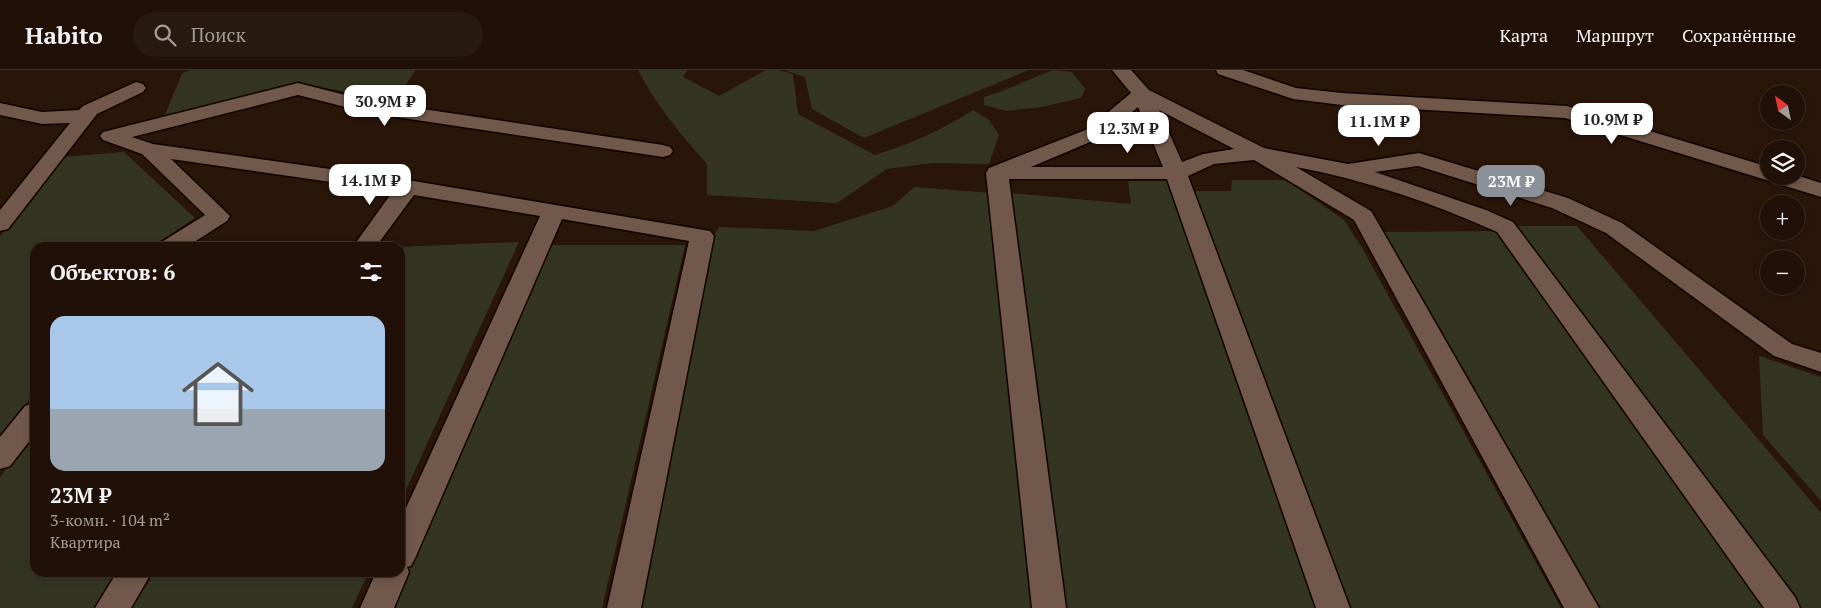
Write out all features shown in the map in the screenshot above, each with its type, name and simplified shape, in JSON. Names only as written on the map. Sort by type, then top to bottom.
[{"type":"street","points":[[110,136],[146,70]]},
{"type":"street","points":[[1121,70],[1142,94],[1176,173],[1333,608]]},
{"type":"street","points":[[1225,70],[1293,93],[1342,99],[1567,112],[1760,171]]},
{"type":"street","points":[[0,224],[90,110],[136,88]]},
{"type":"street","points":[[110,136],[298,89],[369,107],[663,151]]},
{"type":"street","points":[[1142,94],[1258,153],[1363,216],[1582,608]]},
{"type":"street","points":[[998,173],[1095,133],[1142,94]]},
{"type":"street","points":[[0,109],[42,118],[86,116]]},
{"type":"street","points":[[110,136],[149,150],[408,187],[702,236],[624,608]]},
{"type":"street","points":[[149,150],[219,216],[178,242]]},
{"type":"street","points":[[998,173],[1176,173],[1210,158],[1258,153],[1345,170],[1469,211],[1505,227],[1783,608]]},
{"type":"street","points":[[1345,170],[1418,159],[1560,203],[1614,228],[1783,350],[1821,363]]},
{"type":"street","points":[[998,173],[1049,608]]},
{"type":"street","points":[[1805,185],[1821,190]]},
{"type":"street","points":[[367,242],[408,187]]},
{"type":"street","points":[[405,545],[554,211]]},
{"type":"street","points":[[0,458],[30,419]]},
{"type":"street","points":[[112,608],[133,577]]},
{"type":"street","points":[[377,608],[390,577]]},
{"type":"green space","points":[[191,70],[416,70],[402,90],[375,97],[304,84],[163,120],[182,73]]},
{"type":"green space","points":[[638,70],[688,70],[683,77],[719,96],[766,70],[778,70],[793,74],[798,114],[875,155],[926,136],[973,110],[989,120],[999,135],[989,164],[932,163],[887,169],[837,203],[707,195],[707,164],[669,119]]},
{"type":"green space","points":[[785,70],[1029,70],[864,138],[812,109],[805,77]]},
{"type":"green space","points":[[1053,70],[1072,72],[1085,89],[1081,98],[1041,107],[1006,111],[984,105],[984,97]]},
{"type":"green space","points":[[124,152],[195,218],[159,242],[30,242],[30,398],[0,437],[0,236],[63,157]]},
{"type":"green space","points":[[1232,180],[1286,180],[1344,220],[1361,246],[1561,608],[1345,608],[1193,191],[1231,191]]},
{"type":"green space","points":[[1128,181],[1168,181],[1318,608],[1065,608],[1010,193],[1131,204]]},
{"type":"green space","points":[[914,187],[991,193],[1037,608],[629,608],[711,238],[720,227],[814,231],[893,206]]},
{"type":"green space","points":[[1514,226],[1577,226],[1821,513],[1821,608],[1794,608]]},
{"type":"green space","points":[[1499,231],[1768,608],[1591,608],[1379,232]]},
{"type":"green space","points":[[519,242],[405,492],[405,247]]},
{"type":"green space","points":[[540,245],[685,245],[602,608],[380,608],[397,577],[405,577],[405,560]]},
{"type":"green space","points":[[1759,356],[1821,377],[1821,501],[1763,435]]},
{"type":"green space","points":[[30,438],[30,577],[117,577],[96,608],[0,608],[0,477]]},
{"type":"green space","points":[[151,577],[366,577],[352,608],[132,608]]}]
